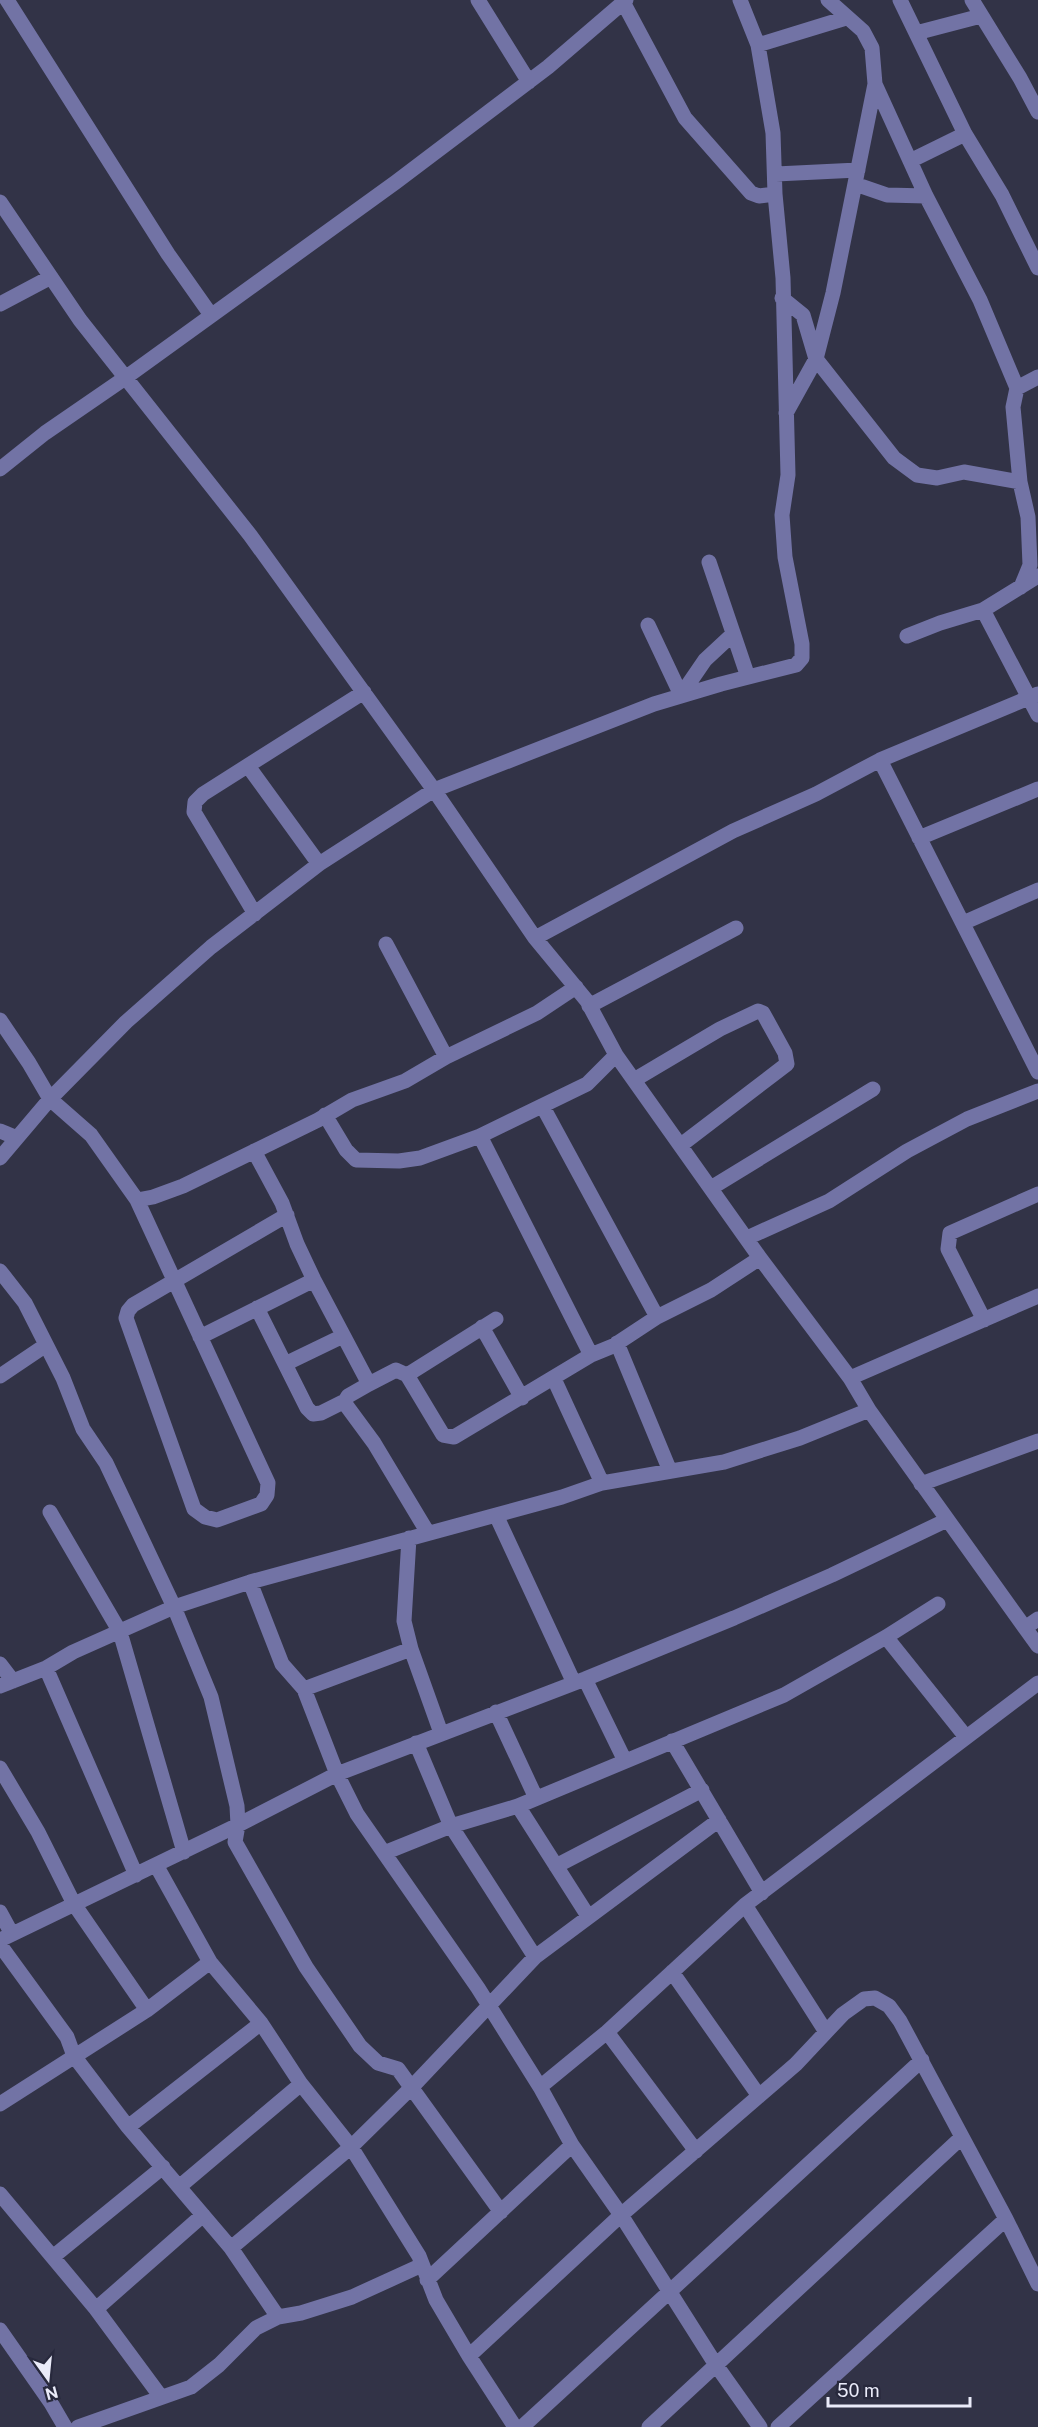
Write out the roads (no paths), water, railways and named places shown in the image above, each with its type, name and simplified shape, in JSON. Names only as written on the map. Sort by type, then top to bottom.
[{"type":"street","points":[[6,0],[168,254],[211,315]]},
{"type":"street","points":[[478,0],[529,82]]},
{"type":"street","points":[[0,1158],[50,1099],[126,1022],[211,946],[319,864],[434,790],[681,695],[796,665],[802,658],[802,644],[785,557],[782,514],[788,475],[783,278],[775,194],[773,133],[758,45],[740,0]]},
{"type":"street","points":[[786,413],[816,359],[875,84],[872,48],[863,31],[828,0]]},
{"type":"street","points":[[900,0],[965,134],[1002,195],[1038,268]]},
{"type":"street","points":[[972,0],[1038,112]]},
{"type":"street","points":[[0,469],[45,433],[396,182],[529,82],[625,1],[685,118],[751,193],[759,196],[775,194]]},
{"type":"street","points":[[916,33],[981,16]]},
{"type":"street","points":[[758,45],[846,18]]},
{"type":"street","points":[[875,84],[926,196],[980,300],[1017,388],[1013,407],[1020,482],[1028,516],[1030,565],[1021,587]]},
{"type":"street","points":[[910,161],[965,134]]},
{"type":"street","points":[[776,174],[856,177],[887,195],[926,196]]},
{"type":"street","points":[[0,202],[80,320],[250,534],[364,692],[535,938],[576,987],[616,1055],[760,1258],[850,1378],[868,1410],[946,1520],[1031,1624],[1038,1646]]},
{"type":"street","points":[[0,304],[51,277]]},
{"type":"street","points":[[782,298],[803,315],[816,359],[894,459],[917,475],[937,478],[964,472],[1020,482]]},
{"type":"street","points":[[1017,388],[1038,377]]},
{"type":"street","points":[[709,562],[748,677]]},
{"type":"street","points":[[908,636],[982,610],[1038,576]]},
{"type":"street","points":[[982,610],[1033,696],[1038,715]]},
{"type":"street","points":[[648,625],[681,695]]},
{"type":"street","points":[[681,695],[705,660],[734,634]]},
{"type":"street","points":[[255,914],[194,812],[195,802],[203,794],[364,692]]},
{"type":"street","points":[[535,938],[733,831],[816,794],[880,760],[1033,696]]},
{"type":"street","points":[[880,760],[1038,1072]]},
{"type":"street","points":[[248,766],[319,864]]},
{"type":"street","points":[[919,838],[1038,789]]},
{"type":"street","points":[[963,923],[1038,890]]},
{"type":"street","points":[[589,1006],[736,928]]},
{"type":"street","points":[[386,944],[446,1057]]},
{"type":"street","points":[[136,1200],[153,1197],[183,1186],[352,1100],[405,1081],[446,1057],[537,1013],[576,987]]},
{"type":"street","points":[[634,1080],[720,1029],[758,1011],[763,1013],[785,1053],[787,1064],[681,1145]]},
{"type":"street","points":[[0,1020],[13,1037],[50,1099],[91,1135],[136,1200],[175,1283],[268,1482],[267,1495],[261,1504],[217,1520],[205,1517],[194,1509],[126,1318],[128,1311],[134,1305],[175,1283],[287,1215]]},
{"type":"street","points":[[325,1115],[346,1150],[356,1160],[399,1161],[420,1158],[480,1136],[587,1084],[616,1055]]},
{"type":"street","points":[[711,1188],[873,1089]]},
{"type":"street","points":[[747,1238],[829,1202],[907,1151],[967,1119],[1038,1091]]},
{"type":"street","points":[[543,1107],[657,1317]]},
{"type":"street","points":[[0,1131],[18,1138]]},
{"type":"street","points":[[480,1136],[591,1355]]},
{"type":"street","points":[[254,1151],[287,1215],[297,1244],[314,1280],[369,1383]]},
{"type":"street","points":[[984,1320],[948,1249],[950,1233],[1038,1194]]},
{"type":"street","points":[[257,1308],[307,1408],[313,1414],[321,1413],[345,1401],[348,1396],[369,1383],[396,1370],[407,1375],[443,1435],[454,1437],[591,1355],[617,1343],[657,1317],[711,1290],[760,1258]]},
{"type":"street","points":[[0,1271],[26,1304],[63,1378],[83,1428],[106,1463],[174,1607],[212,1697],[237,1806],[238,1825],[235,1842],[306,1967],[360,2046],[378,2062],[398,2069],[501,2212]]},
{"type":"street","points":[[200,1337],[314,1280]]},
{"type":"street","points":[[850,1378],[1038,1296]]},
{"type":"street","points":[[407,1375],[496,1319]]},
{"type":"street","points":[[482,1327],[522,1398]]},
{"type":"street","points":[[285,1364],[343,1336]]},
{"type":"street","points":[[617,1343],[670,1471]]},
{"type":"street","points":[[0,1376],[46,1346]]},
{"type":"street","points":[[554,1379],[602,1483]]},
{"type":"street","points":[[345,1401],[428,1533]]},
{"type":"street","points":[[0,1664],[7,1684],[174,1607],[250,1582],[496,1515],[602,1483],[724,1462],[778,1445],[868,1410]]},
{"type":"street","points":[[921,1484],[1038,1441]]},
{"type":"street","points":[[50,1512],[120,1632],[184,1852]]},
{"type":"street","points":[[496,1515],[579,1681],[625,1761]]},
{"type":"street","points":[[0,1912],[6,1937],[184,1852],[337,1774],[579,1681],[832,1575],[946,1520]]},
{"type":"street","points":[[409,1538],[404,1621],[411,1649],[441,1733]]},
{"type":"street","points":[[250,1582],[282,1664],[304,1689],[337,1774],[357,1814],[488,2004],[540,2087],[572,2145],[621,2215],[716,2366],[760,2427]]},
{"type":"street","points":[[384,1853],[451,1826],[518,1806],[784,1695],[886,1637],[938,1604]]},
{"type":"street","points":[[886,1637],[966,1737]]},
{"type":"street","points":[[304,1689],[411,1649]]},
{"type":"street","points":[[46,1668],[136,1875]]},
{"type":"street","points":[[540,2087],[608,2032],[745,1905],[1038,1683]]},
{"type":"street","points":[[496,1712],[536,1798]]},
{"type":"street","points":[[672,1741],[762,1893]]},
{"type":"street","points":[[416,1743],[451,1826],[535,1957]]},
{"type":"street","points":[[0,1768],[38,1832],[74,1904],[147,2010]]},
{"type":"street","points":[[556,1866],[702,1790]]},
{"type":"street","points":[[518,1806],[588,1916]]},
{"type":"street","points":[[231,2248],[351,2146],[412,2087],[488,2004],[535,1957],[719,1820]]},
{"type":"street","points":[[156,1865],[210,1962],[261,2024],[301,2084],[351,2146],[419,2256],[427,2280],[469,2356],[514,2427]]},
{"type":"street","points":[[745,1905],[826,2032]]},
{"type":"street","points":[[0,1945],[67,2037],[74,2056],[128,2127],[231,2248],[278,2317]]},
{"type":"street","points":[[2,2099],[147,2010],[210,1962]]},
{"type":"street","points":[[672,1972],[759,2096]]},
{"type":"street","points":[[469,2356],[621,2215],[796,2064],[843,2014],[864,1999],[879,1999],[889,2006],[900,2021],[1006,2219],[1038,2284]]},
{"type":"street","points":[[128,2127],[261,2024]]},
{"type":"street","points":[[608,2032],[696,2151]]},
{"type":"street","points":[[522,2427],[922,2060]]},
{"type":"street","points":[[179,2187],[301,2084]]},
{"type":"street","points":[[649,2427],[962,2137]]},
{"type":"street","points":[[427,2280],[572,2145]]},
{"type":"street","points":[[54,2256],[163,2168]]},
{"type":"street","points":[[0,2194],[54,2256],[161,2397]]},
{"type":"street","points":[[96,2309],[203,2215]]},
{"type":"street","points":[[778,2427],[1006,2219]]},
{"type":"street","points":[[78,2427],[191,2387],[219,2365],[256,2328],[278,2317],[301,2313],[352,2297],[422,2265]]},
{"type":"street","points":[[0,2330],[51,2403],[64,2427]]}]
